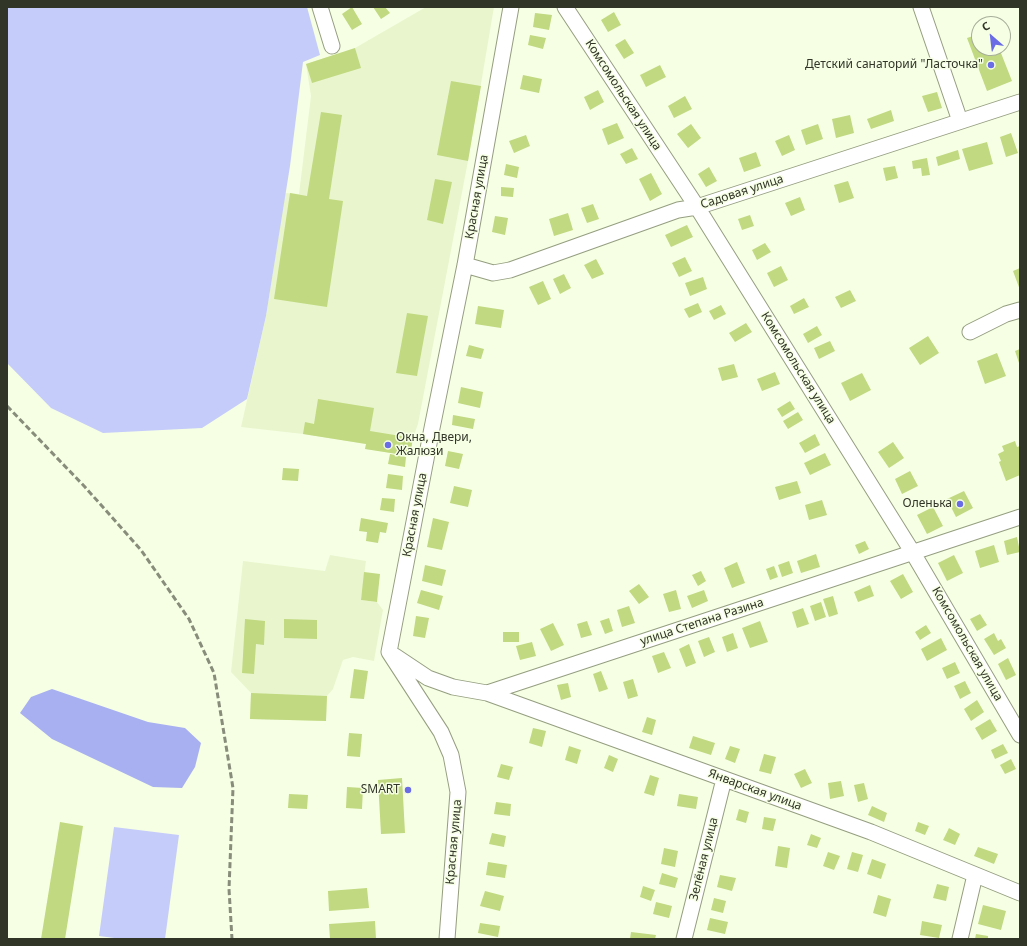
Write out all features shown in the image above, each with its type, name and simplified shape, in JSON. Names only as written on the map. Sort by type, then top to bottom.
[{"type":"street","points":[[320,7],[332,46]]},
{"type":"street","name":"Красная улица","points":[[447,939],[458,792],[451,755],[441,732],[389,652],[465,266],[511,7]]},
{"type":"street","name":"Комсомольская улица","points":[[565,7],[697,207],[913,553],[1020,735]]},
{"type":"street","points":[[921,7],[960,121]]},
{"type":"street","name":"Садовая улица","points":[[465,266],[493,273],[510,270],[678,210],[697,207],[1020,102]]},
{"type":"street","points":[[970,332],[1006,314],[1020,310]]},
{"type":"street","name":"улица Степана Разина","points":[[389,652],[428,678],[453,687],[487,693],[1020,517]]},
{"type":"street","name":"Январская улица","points":[[487,693],[871,832],[1020,893]]},
{"type":"street","name":"Зелёная улица","points":[[684,939],[724,778]]},
{"type":"street","points":[[960,939],[975,875]]},
{"type":"shaded area","points":[[7,7],[307,7],[320,55],[303,62],[290,166],[266,316],[247,399],[202,428],[103,433],[51,408],[7,363]]},
{"type":"shaded area","points":[[426,7],[494,7],[468,161],[418,424],[413,438],[410,456],[365,449],[366,444],[303,434],[241,427],[266,316],[285,193],[299,194],[311,96],[306,64],[355,48]]},
{"type":"shaded area","points":[[330,555],[366,561],[361,600],[377,602],[383,610],[374,661],[353,657],[343,660],[333,689],[327,696],[326,721],[250,719],[251,693],[231,672],[243,561],[325,571]]},
{"type":"shaded area","points":[[52,689],[148,722],[185,728],[201,743],[195,767],[182,788],[153,787],[52,739],[20,713],[31,697]]},
{"type":"shaded area","points":[[114,827],[179,835],[165,939],[122,939],[99,936]]},
{"type":"building","points":[[352,7],[362,24],[352,30],[342,14]]},
{"type":"building","points":[[373,7],[385,7],[390,13],[381,19]]},
{"type":"building","points":[[614,12],[621,25],[608,32],[601,20]]},
{"type":"building","points":[[535,13],[552,15],[549,30],[533,27]]},
{"type":"building","points":[[530,35],[546,38],[543,49],[528,45]]},
{"type":"building","name":"Детский санаторий \"Ласточка\"","points":[[971,37],[971,49],[967,38]]},
{"type":"building","points":[[625,39],[634,53],[624,59],[615,45]]},
{"type":"building","points":[[355,48],[361,68],[312,83],[306,64]]},
{"type":"building","name":"Детский санаторий \"Ласточка\"","points":[[974,56],[1002,56],[1012,81],[987,91]]},
{"type":"building","points":[[660,65],[666,77],[646,87],[640,75]]},
{"type":"building","points":[[523,75],[542,79],[539,93],[520,89]]},
{"type":"building","points":[[451,81],[481,86],[468,161],[437,155]]},
{"type":"building","points":[[598,90],[604,102],[590,110],[584,97]]},
{"type":"building","points":[[937,92],[942,108],[928,112],[922,96]]},
{"type":"building","points":[[685,96],[692,109],[674,118],[668,106]]},
{"type":"building","points":[[891,110],[894,121],[871,129],[867,119]]},
{"type":"building","points":[[321,112],[342,115],[329,199],[343,201],[327,307],[274,299],[290,193],[307,196]]},
{"type":"building","points":[[850,115],[854,133],[836,138],[832,119]]},
{"type":"building","points":[[617,123],[624,138],[608,145],[602,129]]},
{"type":"building","points":[[691,124],[701,138],[688,148],[677,134]]},
{"type":"building","points":[[818,124],[823,139],[806,145],[801,130]]},
{"type":"building","points":[[1011,133],[1018,153],[1006,157],[1000,137]]},
{"type":"building","points":[[526,135],[530,146],[514,153],[509,141]]},
{"type":"building","points":[[789,135],[795,150],[782,156],[775,141]]},
{"type":"building","points":[[987,142],[993,164],[969,171],[962,149]]},
{"type":"building","points":[[632,148],[638,159],[626,164],[620,154]]},
{"type":"building","points":[[958,150],[960,159],[938,166],[936,157]]},
{"type":"building","points":[[756,152],[761,166],[744,172],[739,158]]},
{"type":"building","points":[[927,158],[930,175],[922,176],[921,168],[913,169],[912,161]]},
{"type":"building","points":[[506,164],[519,167],[517,178],[504,175]]},
{"type":"building","points":[[895,166],[898,178],[886,181],[883,168]]},
{"type":"building","points":[[709,167],[717,181],[706,187],[698,174]]},
{"type":"building","points":[[651,173],[662,194],[650,201],[639,179]]},
{"type":"building","points":[[435,179],[452,182],[443,224],[427,220]]},
{"type":"building","points":[[848,181],[854,198],[839,203],[834,185]]},
{"type":"building","points":[[501,187],[514,188],[513,197],[501,196]]},
{"type":"building","points":[[800,197],[805,210],[791,216],[785,203]]},
{"type":"building","points":[[593,204],[599,219],[587,223],[581,208]]},
{"type":"building","points":[[568,213],[573,230],[554,236],[549,219]]},
{"type":"building","points":[[750,215],[754,226],[742,230],[738,219]]},
{"type":"building","points":[[495,216],[508,218],[505,235],[492,232]]},
{"type":"building","points":[[687,225],[693,237],[671,247],[665,235]]},
{"type":"building","points":[[765,243],[771,252],[757,260],[752,250]]},
{"type":"building","points":[[685,257],[692,271],[679,277],[672,263]]},
{"type":"building","points":[[596,259],[604,274],[592,279],[584,265]]},
{"type":"building","points":[[781,266],[788,280],[774,287],[767,273]]},
{"type":"building","points":[[1020,268],[1020,290],[1013,271]]},
{"type":"building","points":[[564,274],[571,288],[560,294],[553,279]]},
{"type":"building","points":[[703,277],[707,289],[690,296],[685,283]]},
{"type":"building","points":[[543,281],[551,299],[538,305],[529,287]]},
{"type":"building","points":[[850,290],[856,301],[841,308],[835,297]]},
{"type":"building","points":[[804,298],[809,307],[794,314],[790,306]]},
{"type":"building","points":[[698,303],[702,312],[689,318],[684,309]]},
{"type":"building","points":[[721,305],[726,314],[714,320],[709,311]]},
{"type":"building","points":[[478,306],[504,310],[501,328],[475,324]]},
{"type":"building","points":[[407,313],[428,316],[417,376],[396,373]]},
{"type":"building","points":[[746,323],[752,332],[735,342],[729,333]]},
{"type":"building","points":[[817,326],[822,335],[808,343],[803,334]]},
{"type":"building","points":[[928,336],[939,353],[920,365],[909,348]]},
{"type":"building","points":[[830,341],[835,351],[819,359],[814,348]]},
{"type":"building","points":[[469,345],[484,349],[481,359],[466,356]]},
{"type":"building","points":[[1020,349],[1020,366],[1015,351]]},
{"type":"building","points":[[997,353],[1006,376],[985,384],[977,361]]},
{"type":"building","points":[[734,364],[738,377],[722,381],[718,368]]},
{"type":"building","points":[[775,372],[780,384],[762,391],[757,379]]},
{"type":"building","points":[[862,373],[871,390],[850,401],[841,383]]},
{"type":"building","points":[[461,387],[483,392],[480,408],[458,403]]},
{"type":"building","points":[[318,399],[374,408],[370,431],[413,438],[410,456],[365,449],[366,444],[303,434],[305,422],[314,424]]},
{"type":"building","points":[[790,401],[795,409],[782,417],[777,409]]},
{"type":"building","points":[[798,412],[803,420],[788,429],[783,421]]},
{"type":"building","points":[[453,415],[475,419],[473,429],[452,425]]},
{"type":"building","points":[[815,434],[820,445],[805,453],[799,443]]},
{"type":"building","points":[[1015,441],[1017,447],[1020,446],[1020,475],[1006,481],[999,462],[1001,461],[998,454],[1004,451],[1002,446]]},
{"type":"building","points":[[893,442],[904,458],[889,468],[878,452]]},
{"type":"building","points":[[448,451],[463,454],[459,469],[445,466]]},
{"type":"building","points":[[825,453],[831,465],[810,475],[804,463]]},
{"type":"building","points":[[390,454],[406,457],[405,467],[388,464]]},
{"type":"building","points":[[283,468],[299,469],[298,481],[282,480]]},
{"type":"building","points":[[910,471],[918,486],[902,494],[895,479]]},
{"type":"building","points":[[388,474],[403,476],[402,490],[386,488]]},
{"type":"building","points":[[797,481],[801,493],[779,500],[775,487]]},
{"type":"building","points":[[454,486],[472,490],[468,507],[450,503]]},
{"type":"building","name":"Оленька","points":[[964,491],[973,508],[956,517],[947,499]]},
{"type":"building","points":[[382,498],[395,499],[394,512],[380,510]]},
{"type":"building","points":[[822,500],[827,515],[809,520],[805,505]]},
{"type":"building","points":[[933,507],[943,526],[927,534],[917,515]]},
{"type":"building","points":[[361,518],[388,523],[386,533],[380,532],[378,543],[366,541],[367,532],[359,531]]},
{"type":"building","points":[[433,518],[449,522],[442,550],[427,547]]},
{"type":"building","points":[[1017,537],[1020,552],[1007,555],[1004,541]]},
{"type":"building","points":[[865,541],[869,549],[859,554],[855,545]]},
{"type":"building","points":[[994,545],[999,562],[980,568],[975,551]]},
{"type":"building","points":[[816,554],[820,567],[801,573],[797,561]]},
{"type":"building","points":[[954,555],[963,573],[947,581],[938,563]]},
{"type":"building","points":[[789,561],[793,573],[782,577],[778,565]]},
{"type":"building","points":[[737,562],[745,583],[732,588],[724,568]]},
{"type":"building","points":[[425,565],[446,570],[442,586],[422,581]]},
{"type":"building","points":[[774,566],[778,577],[770,580],[766,569]]},
{"type":"building","points":[[701,571],[706,581],[698,586],[692,575]]},
{"type":"building","points":[[364,572],[380,574],[377,602],[361,600]]},
{"type":"building","points":[[903,574],[913,592],[901,599],[890,581]]},
{"type":"building","points":[[639,584],[649,597],[639,604],[629,591]]},
{"type":"building","points":[[870,585],[874,596],[858,602],[854,592]]},
{"type":"building","points":[[421,590],[443,596],[439,610],[417,603]]},
{"type":"building","points":[[676,590],[681,609],[669,612],[663,594]]},
{"type":"building","points":[[704,590],[708,601],[692,608],[687,596]]},
{"type":"building","points":[[833,596],[838,614],[829,617],[823,599]]},
{"type":"building","points":[[821,602],[826,617],[815,621],[810,606]]},
{"type":"building","points":[[629,606],[635,623],[622,627],[617,610]]},
{"type":"building","points":[[803,608],[809,624],[797,628],[792,612]]},
{"type":"building","points":[[980,614],[987,625],[977,631],[970,619]]},
{"type":"building","points":[[416,616],[429,618],[425,638],[413,636]]},
{"type":"building","points":[[609,618],[613,631],[605,634],[600,621]]},
{"type":"building","points":[[245,619],[265,621],[264,645],[256,644],[254,674],[242,673]]},
{"type":"building","points":[[284,619],[317,620],[317,639],[284,638]]},
{"type":"building","points":[[587,621],[592,635],[581,638],[577,624]]},
{"type":"building","points":[[760,621],[768,642],[750,648],[742,628]]},
{"type":"building","points":[[553,623],[564,645],[551,651],[540,629]]},
{"type":"building","points":[[926,625],[931,633],[920,640],[915,632]]},
{"type":"building","points":[[503,632],[519,632],[519,642],[503,642]]},
{"type":"building","points":[[733,633],[738,648],[727,652],[722,637]]},
{"type":"building","points":[[994,633],[998,641],[1001,639],[1006,648],[994,655],[984,639]]},
{"type":"building","points":[[709,637],[715,652],[704,657],[698,641]]},
{"type":"building","points":[[941,638],[947,650],[927,661],[921,649]]},
{"type":"building","points":[[532,642],[536,656],[520,660],[516,646]]},
{"type":"building","points":[[689,644],[696,663],[686,667],[679,649]]},
{"type":"building","points":[[664,652],[671,668],[658,673],[652,656]]},
{"type":"building","points":[[1008,658],[1016,675],[1006,680],[998,664]]},
{"type":"building","points":[[955,662],[960,673],[947,679],[942,668]]},
{"type":"building","points":[[354,669],[368,671],[364,699],[350,698]]},
{"type":"building","points":[[601,671],[608,689],[599,692],[593,674]]},
{"type":"building","points":[[633,679],[638,696],[628,699],[623,682]]},
{"type":"building","points":[[965,681],[971,693],[960,699],[954,686]]},
{"type":"building","points":[[568,683],[571,697],[561,700],[557,685]]},
{"type":"building","points":[[251,693],[327,696],[326,721],[250,719]]},
{"type":"building","points":[[977,700],[984,712],[971,721],[964,709]]},
{"type":"building","points":[[647,717],[656,720],[652,735],[642,732]]},
{"type":"building","points":[[990,719],[997,731],[982,740],[975,728]]},
{"type":"building","points":[[533,728],[546,731],[542,747],[529,743]]},
{"type":"building","points":[[349,733],[362,734],[360,757],[347,756]]},
{"type":"building","points":[[693,736],[715,743],[711,755],[689,748]]},
{"type":"building","points":[[1003,744],[1008,753],[995,759],[991,750]]},
{"type":"building","points":[[569,746],[581,750],[577,764],[565,760]]},
{"type":"building","points":[[730,746],[740,749],[735,763],[725,759]]},
{"type":"building","points":[[764,754],[776,757],[771,774],[759,771]]},
{"type":"building","points":[[609,755],[618,759],[613,772],[604,768]]},
{"type":"building","points":[[1011,759],[1016,769],[1005,774],[1000,765]]},
{"type":"building","points":[[501,764],[513,767],[509,780],[497,777]]},
{"type":"building","points":[[805,769],[812,783],[801,788],[794,774]]},
{"type":"building","points":[[650,775],[659,778],[654,796],[644,793]]},
{"type":"building","points":[[402,778],[405,833],[381,834],[378,780]]},
{"type":"building","points":[[841,781],[844,796],[830,799],[828,783]]},
{"type":"building","points":[[864,783],[868,799],[858,802],[854,785]]},
{"type":"building","points":[[347,787],[363,788],[362,809],[346,808]]},
{"type":"building","points":[[289,794],[308,795],[307,809],[288,808]]},
{"type":"building","points":[[679,794],[698,797],[696,809],[677,806]]},
{"type":"building","points":[[496,802],[511,804],[510,816],[494,814]]},
{"type":"building","points":[[872,806],[887,813],[884,822],[868,815]]},
{"type":"building","points":[[739,809],[749,812],[746,823],[736,820]]},
{"type":"building","points":[[764,817],[776,819],[773,831],[762,829]]},
{"type":"building","points":[[60,822],[83,826],[65,939],[41,939]]},
{"type":"building","points":[[918,822],[929,826],[925,835],[915,831]]},
{"type":"building","points":[[949,828],[960,834],[955,845],[943,840]]},
{"type":"building","points":[[492,833],[506,836],[504,847],[489,844]]},
{"type":"building","points":[[811,834],[821,838],[817,848],[807,845]]},
{"type":"building","points":[[778,846],[790,848],[787,868],[775,866]]},
{"type":"building","points":[[978,847],[998,854],[994,864],[974,856]]},
{"type":"building","points":[[664,848],[678,851],[675,867],[661,864]]},
{"type":"building","points":[[828,852],[840,856],[834,870],[823,866]]},
{"type":"building","points":[[852,852],[863,855],[858,872],[847,869]]},
{"type":"building","points":[[872,859],[886,864],[881,879],[867,874]]},
{"type":"building","points":[[488,862],[507,865],[505,878],[486,875]]},
{"type":"building","points":[[662,873],[678,878],[675,888],[659,884]]},
{"type":"building","points":[[720,875],[736,878],[732,891],[717,887]]},
{"type":"building","points":[[937,884],[949,887],[946,901],[933,898]]},
{"type":"building","points":[[643,886],[655,890],[651,901],[640,897]]},
{"type":"building","points":[[367,888],[369,908],[329,911],[328,891]]},
{"type":"building","points":[[485,891],[504,896],[500,911],[480,906]]},
{"type":"building","points":[[878,895],[891,899],[886,917],[873,913]]},
{"type":"building","points":[[714,898],[726,901],[723,913],[711,910]]},
{"type":"building","points":[[656,902],[672,906],[669,918],[653,914]]},
{"type":"building","points":[[983,905],[1006,911],[1001,930],[978,924]]},
{"type":"building","points":[[710,918],[728,922],[725,934],[707,930]]},
{"type":"building","points":[[375,921],[376,939],[330,939],[329,924]]},
{"type":"building","points":[[922,921],[942,925],[939,938],[920,935]]},
{"type":"building","points":[[480,923],[500,926],[498,937],[478,933]]},
{"type":"building","points":[[631,932],[656,935],[655,939],[630,939]]},
{"type":"building","points":[[976,934],[988,936],[988,939],[975,939]]},
{"type":"railway","points":[[7,406],[85,487],[141,550],[189,619],[214,673],[233,788],[229,889],[232,939]]},
{"type":"place","name":"Детский санаторий \"Ласточка\"","points":[[991,65]]},
{"type":"place","name":"Окна, Двери, Жалюзи","points":[[388,445]]},
{"type":"place","name":"Оленька","points":[[960,504]]},
{"type":"place","name":"SMART","points":[[408,790]]}]
